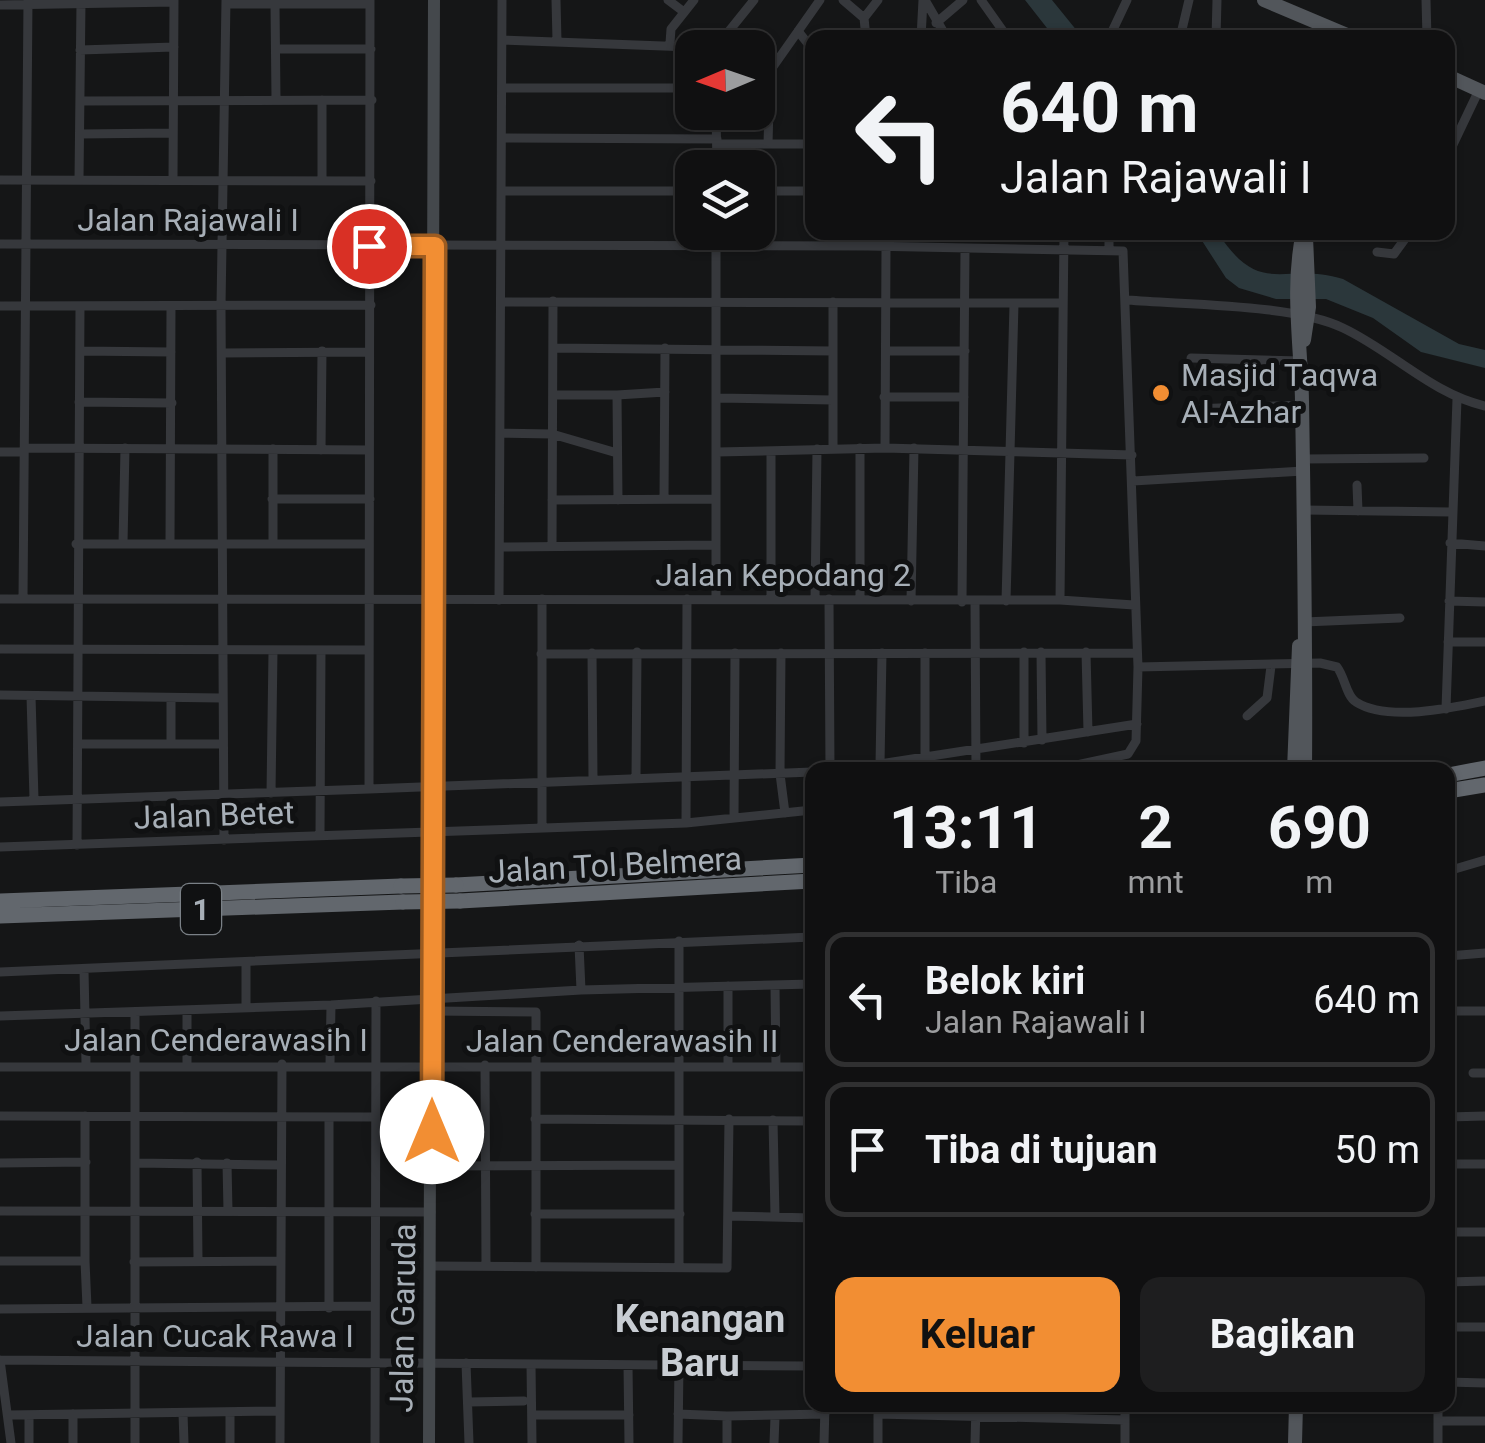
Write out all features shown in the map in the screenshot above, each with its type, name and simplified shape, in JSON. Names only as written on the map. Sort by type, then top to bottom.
[{"type":"highway","points":[[1455,773],[1485,768]]},
{"type":"highway","points":[[1455,790],[1485,785]]},
{"type":"highway","name":"Jalan Tol Belmera","points":[[458,893],[805,866]]},
{"type":"highway","name":"Jalan Tol Belmera","points":[[0,900],[458,893],[805,881]]},
{"type":"highway","name":"Jalan Tol Belmera","points":[[0,916],[402,894]]},
{"type":"main road","points":[[1264,0],[1335,30]]},
{"type":"main road","points":[[1455,79],[1482,92]]},
{"type":"main road","points":[[1294,762],[1302,629],[1304,240]]},
{"type":"main road","points":[[1300,664],[1305,762]]},
{"type":"main road","points":[[1295,1443],[1296,1412]]},
{"type":"street","name":"Jalan Garuda","points":[[429,1443],[434,0]]},
{"type":"street","points":[[499,600],[502,0]]},
{"type":"street","points":[[556,0],[556,41]]},
{"type":"street","points":[[668,0],[684,12]]},
{"type":"street","points":[[670,43],[671,29],[694,0]]},
{"type":"street","points":[[768,144],[768,79],[820,0]]},
{"type":"street","points":[[843,0],[864,18]]},
{"type":"street","points":[[865,30],[864,18],[878,0]]},
{"type":"street","points":[[924,0],[941,30]]},
{"type":"street","points":[[922,30],[924,0]]},
{"type":"street","points":[[936,23],[963,0]]},
{"type":"street","points":[[981,0],[1002,30]]},
{"type":"street","points":[[1113,30],[1126,0]]},
{"type":"street","points":[[1182,30],[1189,0]]},
{"type":"street","points":[[1216,30],[1217,0]]},
{"type":"street","points":[[1426,0],[1427,30]]},
{"type":"street","points":[[0,5],[174,1],[172,180]]},
{"type":"street","points":[[730,30],[751,1]]},
{"type":"street","points":[[23,599],[28,2]]},
{"type":"street","points":[[79,179],[81,2]]},
{"type":"street","points":[[224,840],[221,306],[226,2],[370,2],[368,789]]},
{"type":"street","points":[[276,5],[276,99]]},
{"type":"street","points":[[798,31],[805,40]]},
{"type":"street","points":[[502,40],[675,43]]},
{"type":"street","points":[[80,50],[174,47]]},
{"type":"street","points":[[276,49],[371,50]]},
{"type":"street","points":[[502,88],[675,88]]},
{"type":"street","points":[[1455,141],[1482,92]]},
{"type":"street","points":[[80,100],[372,100]]},
{"type":"street","points":[[322,100],[322,181]]},
{"type":"street","points":[[717,130],[717,150]]},
{"type":"street","points":[[80,134],[172,133]]},
{"type":"street","points":[[502,138],[805,144]]},
{"type":"street","points":[[0,180],[371,182]]},
{"type":"street","points":[[502,190],[675,191]]},
{"type":"street","points":[[775,191],[805,190]]},
{"type":"street","points":[[867,240],[867,246]]},
{"type":"street","points":[[922,240],[922,248]]},
{"type":"street","points":[[1060,600],[1064,240]]},
{"type":"street","points":[[1109,240],[1109,249]]},
{"type":"street","points":[[1378,252],[1394,254],[1404,240]]},
{"type":"street","name":"Jalan Rajawali I","points":[[0,244],[675,248]]},
{"type":"street","points":[[884,448],[886,247]]},
{"type":"street","name":"Jalan Rajawali I","points":[[775,248],[1109,249],[1125,253],[1128,300]]},
{"type":"street","points":[[962,602],[965,248]]},
{"type":"street","points":[[716,250],[716,599]]},
{"type":"street","points":[[1090,762],[1128,754],[1134,747],[1136,724],[1138,666],[1128,300],[1303,311],[1341,326],[1457,399],[1485,406]]},
{"type":"street","points":[[502,302],[1064,303]]},
{"type":"street","points":[[552,546],[553,302]]},
{"type":"street","points":[[833,302],[833,448]]},
{"type":"street","points":[[1006,600],[1014,304]]},
{"type":"street","points":[[0,306],[371,305]]},
{"type":"street","points":[[77,845],[80,306]]},
{"type":"street","points":[[170,543],[171,306]]},
{"type":"street","points":[[553,348],[833,351]]},
{"type":"street","points":[[664,500],[665,348]]},
{"type":"street","points":[[321,450],[322,351]]},
{"type":"street","points":[[886,351],[965,351]]},
{"type":"street","points":[[80,352],[171,352]]},
{"type":"street","points":[[222,353],[369,352]]},
{"type":"street","points":[[1191,358],[1301,358]]},
{"type":"street","points":[[553,396],[664,392]]},
{"type":"street","points":[[616,394],[618,500]]},
{"type":"street","points":[[884,397],[964,397]]},
{"type":"street","points":[[716,398],[834,400]]},
{"type":"street","points":[[1446,708],[1457,399]]},
{"type":"street","points":[[78,402],[172,403]]},
{"type":"street","points":[[1193,410],[1302,405]]},
{"type":"street","points":[[501,433],[552,434],[617,453]]},
{"type":"street","points":[[0,452],[77,448],[369,450]]},
{"type":"street","points":[[124,544],[125,448]]},
{"type":"street","points":[[860,448],[860,600]]},
{"type":"street","points":[[716,452],[914,448],[1132,455]]},
{"type":"street","points":[[910,601],[914,448]]},
{"type":"street","points":[[273,449],[273,544]]},
{"type":"street","points":[[815,600],[818,449]]},
{"type":"street","points":[[770,451],[771,600]]},
{"type":"street","points":[[1132,481],[1424,458]]},
{"type":"street","points":[[1358,485],[1358,511]]},
{"type":"street","points":[[272,498],[370,499]]},
{"type":"street","points":[[552,500],[716,499]]},
{"type":"street","points":[[1304,510],[1451,512]]},
{"type":"street","points":[[1450,543],[1485,546]]},
{"type":"street","points":[[76,544],[369,544]]},
{"type":"street","points":[[500,547],[716,545]]},
{"type":"street","name":"Jalan Kepodang 2","points":[[0,599],[1060,600],[1134,604]]},
{"type":"street","points":[[542,599],[542,826]]},
{"type":"street","points":[[686,823],[687,599]]},
{"type":"street","points":[[829,600],[830,762]]},
{"type":"street","points":[[1449,600],[1485,602]]},
{"type":"street","points":[[975,762],[976,602]]},
{"type":"street","points":[[1302,629],[1400,618]]},
{"type":"street","points":[[1448,642],[1485,642]]},
{"type":"street","points":[[0,649],[368,650]]},
{"type":"street","points":[[320,836],[317,790],[321,650]]},
{"type":"street","points":[[271,793],[273,651]]},
{"type":"street","points":[[636,778],[638,652]]},
{"type":"street","points":[[1024,652],[1024,742]]},
{"type":"street","points":[[1041,652],[1042,740]]},
{"type":"street","points":[[1086,652],[1088,732]]},
{"type":"street","points":[[734,818],[736,653]]},
{"type":"street","points":[[781,653],[780,774],[785,813]]},
{"type":"street","points":[[880,762],[882,653]]},
{"type":"street","points":[[542,654],[1137,653]]},
{"type":"street","points":[[592,654],[593,780]]},
{"type":"street","points":[[925,654],[925,757]]},
{"type":"street","points":[[1138,666],[1300,664],[1337,668],[1356,702],[1392,711],[1485,701]]},
{"type":"street","points":[[1248,716],[1266,698],[1271,666]]},
{"type":"street","points":[[0,696],[221,698]]},
{"type":"street","points":[[31,696],[34,800]]},
{"type":"street","points":[[171,744],[172,698]]},
{"type":"street","points":[[893,762],[1136,724]]},
{"type":"street","points":[[78,744],[222,744]]},
{"type":"street","points":[[0,802],[805,772]]},
{"type":"street","name":"Jalan Betet","points":[[0,848],[686,823],[805,811]]},
{"type":"street","points":[[1455,869],[1485,860]]},
{"type":"street","points":[[0,972],[805,938]]},
{"type":"street","points":[[678,1267],[679,941]]},
{"type":"street","points":[[579,945],[581,990]]},
{"type":"street","points":[[1455,956],[1485,954]]},
{"type":"street","points":[[246,962],[246,1008]]},
{"type":"street","points":[[84,970],[86,1064]]},
{"type":"street","points":[[776,984],[776,1067]]},
{"type":"street","points":[[432,1004],[581,990],[805,984]]},
{"type":"street","points":[[728,986],[728,1067]]},
{"type":"street","points":[[375,1443],[376,1001]]},
{"type":"street","points":[[0,1016],[135,1014],[376,1001],[535,1011],[536,1267]]},
{"type":"street","points":[[330,1064],[331,1005]]},
{"type":"street","points":[[187,1011],[187,1064]]},
{"type":"street","points":[[1455,1012],[1485,1011]]},
{"type":"street","points":[[135,1014],[135,1443]]},
{"type":"street","points":[[280,1443],[282,1064]]},
{"type":"street","name":"Jalan Cenderawasih II","points":[[432,1064],[805,1067]]},
{"type":"street","name":"Jalan Cenderawasih I","points":[[0,1066],[432,1064]]},
{"type":"street","points":[[485,1065],[486,1266]]},
{"type":"street","points":[[1473,1073],[1485,1072]]},
{"type":"street","points":[[0,1116],[376,1117]]},
{"type":"street","points":[[86,1116],[87,1307]]},
{"type":"street","points":[[1455,1117],[1485,1116]]},
{"type":"street","points":[[329,1308],[330,1118]]},
{"type":"street","points":[[535,1119],[805,1121]]},
{"type":"street","points":[[431,1266],[727,1268],[729,1119]]},
{"type":"street","points":[[772,1120],[775,1216]]},
{"type":"street","points":[[0,1163],[86,1162]]},
{"type":"street","points":[[197,1162],[198,1260]]},
{"type":"street","points":[[136,1163],[281,1165]]},
{"type":"street","points":[[228,1163],[228,1211]]},
{"type":"street","points":[[1455,1164],[1485,1164]]},
{"type":"street","points":[[432,1166],[678,1165]]},
{"type":"street","points":[[0,1212],[431,1212]]},
{"type":"street","points":[[535,1214],[680,1214]]},
{"type":"street","points":[[728,1216],[805,1218]]},
{"type":"street","points":[[1455,1232],[1485,1232]]},
{"type":"street","points":[[0,1261],[85,1260]]},
{"type":"street","points":[[134,1262],[280,1261]]},
{"type":"street","points":[[1455,1282],[1485,1281]]},
{"type":"street","points":[[0,1309],[375,1306]]},
{"type":"street","points":[[1455,1327],[1485,1327]]},
{"type":"street","points":[[0,1360],[11,1443]]},
{"type":"street","name":"Jalan Cucak Rawa I","points":[[0,1360],[430,1360],[805,1366]]},
{"type":"street","points":[[466,1362],[469,1443]]},
{"type":"street","points":[[531,1364],[532,1443]]},
{"type":"street","points":[[678,1443],[679,1364]]},
{"type":"street","points":[[628,1365],[629,1443]]},
{"type":"street","points":[[1455,1382],[1485,1383]]},
{"type":"street","points":[[469,1402],[524,1401]]},
{"type":"street","points":[[8,1414],[279,1412]]},
{"type":"street","points":[[678,1414],[775,1417],[811,1412]]},
{"type":"street","points":[[824,1443],[825,1412]]},
{"type":"street","points":[[878,1412],[878,1443]]},
{"type":"street","points":[[906,1412],[1125,1420]]},
{"type":"street","points":[[975,1443],[976,1412]]},
{"type":"street","points":[[1125,1412],[1125,1443]]},
{"type":"street","points":[[1438,1412],[1438,1443]]},
{"type":"street","points":[[183,1413],[184,1443]]},
{"type":"street","points":[[230,1413],[230,1443]]},
{"type":"street","points":[[74,1414],[74,1443]]},
{"type":"street","points":[[29,1415],[29,1443]]},
{"type":"street","points":[[532,1415],[628,1415]]},
{"type":"street","points":[[727,1416],[727,1443]]},
{"type":"street","points":[[774,1443],[775,1417]]},
{"type":"street","points":[[1438,1421],[1485,1421]]},
{"type":"shaded area","points":[[1025,0],[1052,0],[1076,30],[1049,30]]},
{"type":"shaded area","points":[[1202,240],[1223,240],[1247,266],[1261,272],[1343,279],[1459,344],[1485,350],[1485,368],[1421,352],[1373,318],[1326,299],[1276,299],[1239,288],[1226,278]]},
{"type":"place","name":"Masjid Taqwa Al-Azhar","points":[[1161,393]]},
{"type":"district","name":"Kenangan Baru","points":[[700,1341]]},
{"type":"route","points":[[369,246],[435,246],[432,1132]]}]
